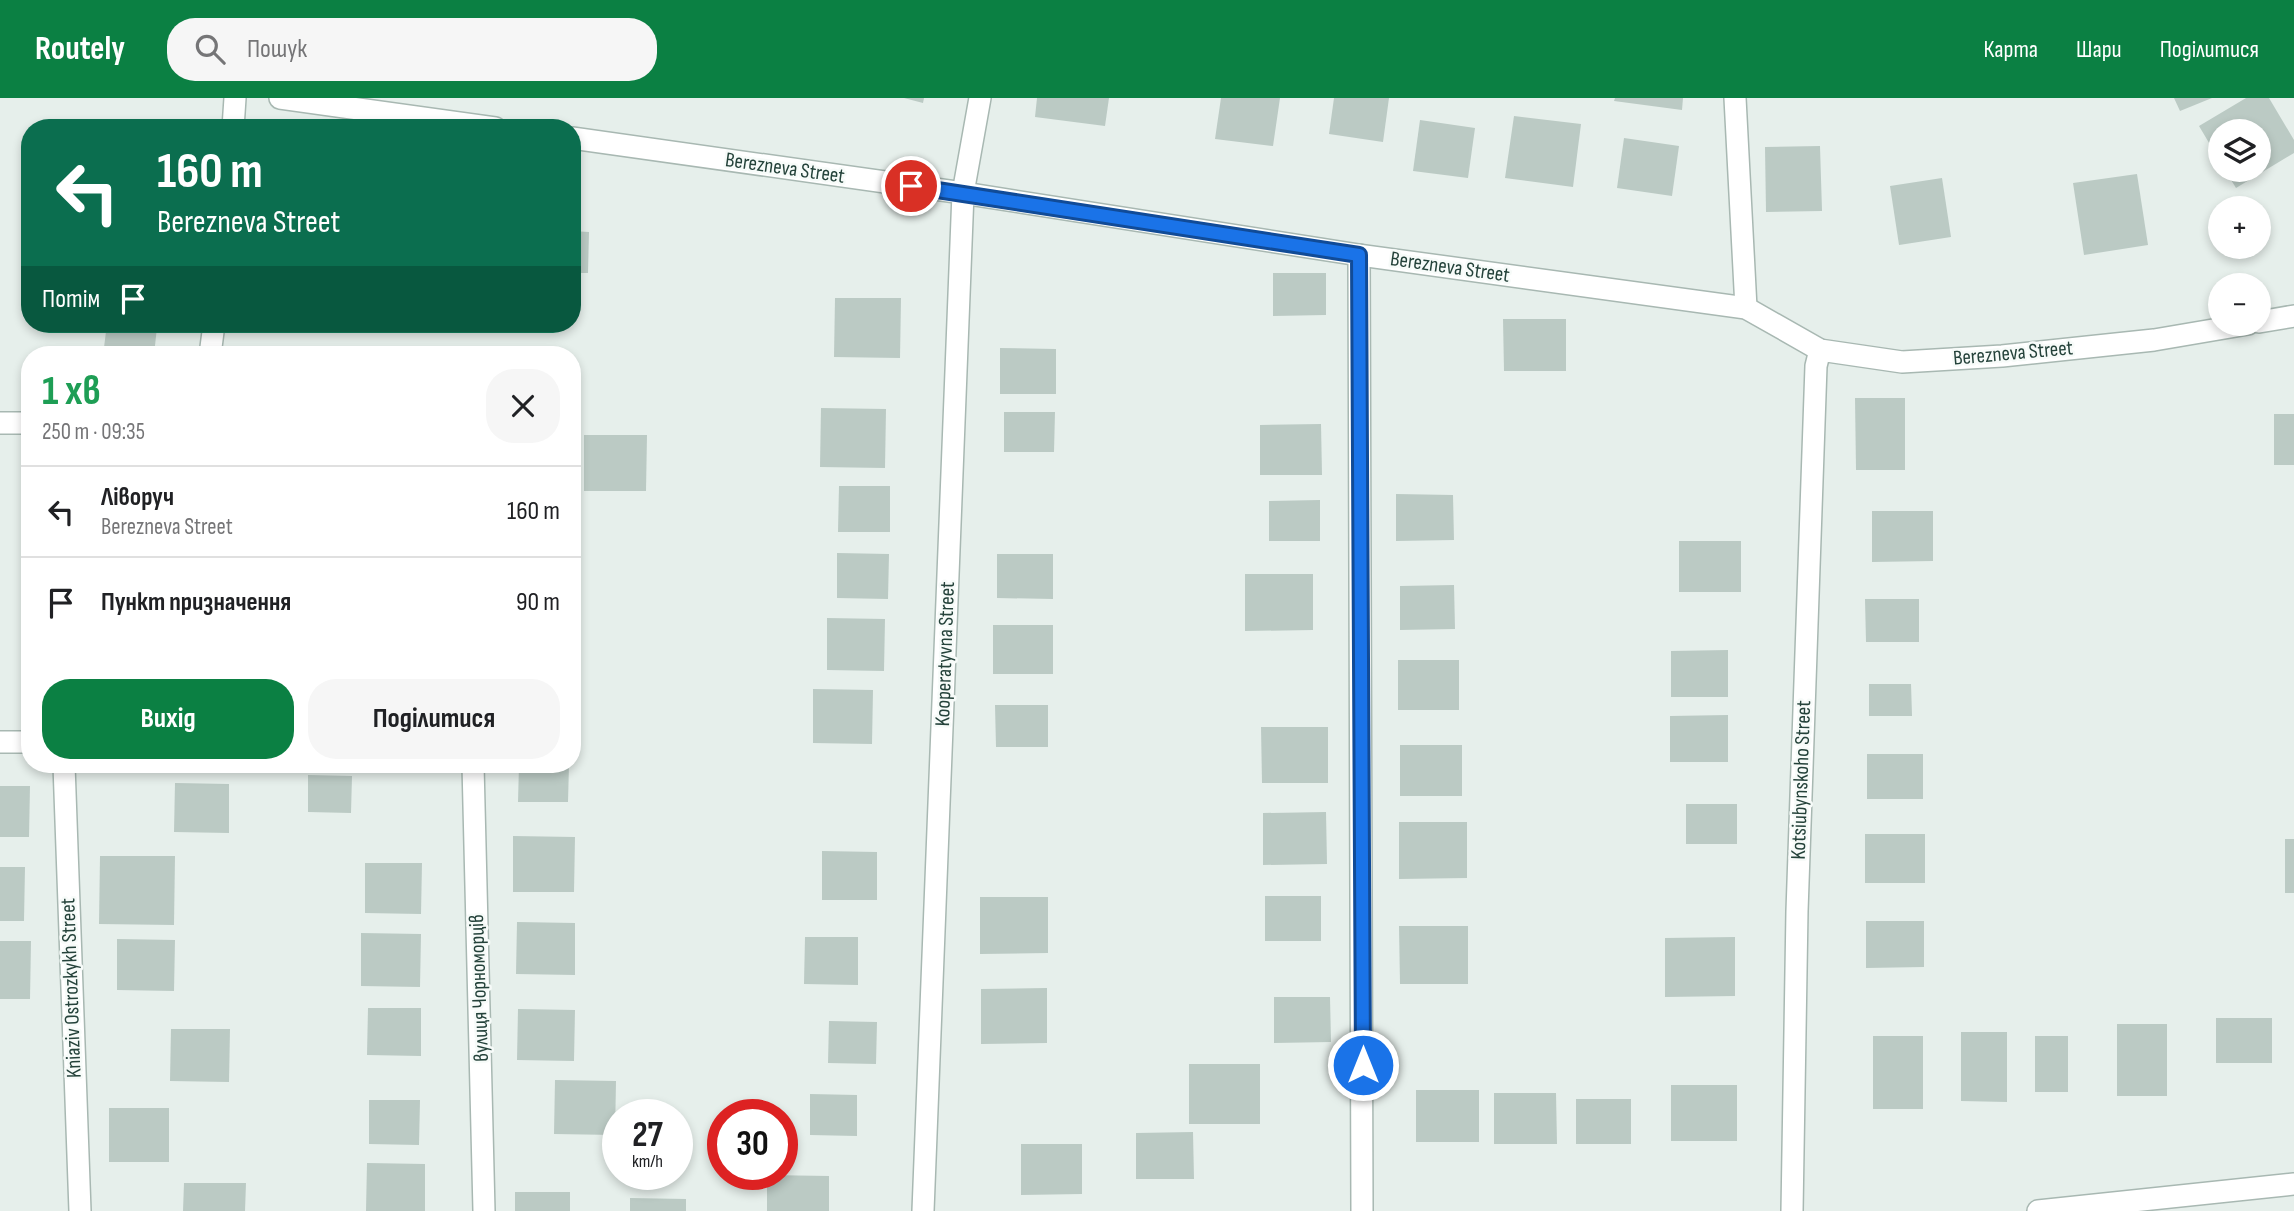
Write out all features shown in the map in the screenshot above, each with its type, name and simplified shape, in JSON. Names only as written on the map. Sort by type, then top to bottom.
[{"type":"street","points":[[234,119],[235,98]]},
{"type":"street","points":[[280,98],[430,119]]},
{"type":"street","name":"Kooperatyvna Street","points":[[923,1211],[963,193],[980,98]]},
{"type":"street","points":[[1735,98],[1746,308]]},
{"type":"street","name":"Berezneva Street","points":[[581,139],[963,193],[1359,255],[1746,308],[1820,350],[1902,362],[2001,356],[2154,340],[2208,331]]},
{"type":"street","points":[[1359,255],[1362,1211]]},
{"type":"street","points":[[2271,320],[2294,316]]},
{"type":"street","name":"Kotsiubynskoho Street","points":[[1792,1211],[1798,883],[1816,366],[1820,350]]},
{"type":"street","points":[[0,423],[21,423]]},
{"type":"street","points":[[0,742],[21,743]]},
{"type":"street","name":"Kniaziv Ostrozkykh Street","points":[[64,773],[80,1211]]},
{"type":"street","name":"вулиця Чорноморців","points":[[473,773],[484,1211]]},
{"type":"street","points":[[2038,1211],[2294,1184]]},
{"type":"building","points":[[904,98],[924,98],[923,103]]},
{"type":"building","points":[[1037,98],[1109,98],[1105,126],[1035,117]]},
{"type":"building","points":[[1221,98],[1280,98],[1273,146],[1215,139]]},
{"type":"building","points":[[1334,98],[1389,98],[1383,142],[1329,134]]},
{"type":"building","points":[[1615,98],[1683,98],[1682,110],[1614,101]]},
{"type":"building","points":[[2174,98],[2212,98],[2180,111]]},
{"type":"building","points":[[2246,98],[2269,98],[2294,140],[2294,153],[2271,167],[2271,119],[2211,119]]},
{"type":"building","points":[[1514,116],[1581,124],[1573,187],[1505,178]]},
{"type":"building","points":[[1420,120],[1475,128],[1468,178],[1413,171]]},
{"type":"building","points":[[2208,121],[2208,141],[2199,126]]},
{"type":"building","points":[[1624,138],[1679,146],[1672,196],[1617,188]]},
{"type":"building","points":[[1820,146],[1822,211],[1766,212],[1765,147]]},
{"type":"building","points":[[2137,174],[2148,245],[2084,255],[2073,183]]},
{"type":"building","points":[[1942,178],[1951,237],[1899,245],[1890,186]]},
{"type":"building","points":[[2232,182],[2246,182],[2236,188]]},
{"type":"building","points":[[581,232],[589,232],[588,273],[581,273]]},
{"type":"building","points":[[1273,273],[1326,273],[1326,315],[1273,316]]},
{"type":"building","points":[[835,298],[901,298],[900,358],[834,357]]},
{"type":"building","points":[[1503,319],[1566,319],[1566,371],[1504,371]]},
{"type":"building","points":[[106,333],[156,333],[155,346],[104,346]]},
{"type":"building","points":[[1000,348],[1056,349],[1056,394],[1000,394]]},
{"type":"building","points":[[1855,398],[1905,398],[1905,470],[1856,470]]},
{"type":"building","points":[[821,408],[886,409],[885,468],[820,467]]},
{"type":"building","points":[[1004,412],[1055,412],[1054,452],[1004,452]]},
{"type":"building","points":[[2274,414],[2294,414],[2294,465],[2274,465]]},
{"type":"building","points":[[1321,424],[1322,475],[1260,475],[1260,425]]},
{"type":"building","points":[[584,435],[647,435],[646,491],[584,491]]},
{"type":"building","points":[[839,486],[890,486],[890,532],[838,532]]},
{"type":"building","points":[[1396,494],[1453,495],[1454,540],[1396,541]]},
{"type":"building","points":[[1320,500],[1320,541],[1269,541],[1269,501]]},
{"type":"building","points":[[1872,511],[1933,511],[1933,561],[1872,562]]},
{"type":"building","points":[[1679,541],[1741,541],[1741,592],[1679,592]]},
{"type":"building","points":[[837,553],[889,554],[888,599],[837,598]]},
{"type":"building","points":[[997,554],[1053,554],[1053,599],[997,598]]},
{"type":"building","points":[[1245,574],[1313,574],[1313,630],[1245,631]]},
{"type":"building","points":[[1454,585],[1455,629],[1400,630],[1400,586]]},
{"type":"building","points":[[1865,599],[1919,599],[1919,642],[1866,642]]},
{"type":"building","points":[[827,618],[885,619],[884,671],[827,670]]},
{"type":"building","points":[[993,625],[1053,625],[1053,674],[993,674]]},
{"type":"building","points":[[1728,650],[1728,697],[1671,697],[1671,651]]},
{"type":"building","points":[[1398,660],[1459,660],[1459,710],[1398,710]]},
{"type":"building","points":[[1869,684],[1911,684],[1912,716],[1869,716]]},
{"type":"building","points":[[813,689],[873,690],[872,744],[813,743]]},
{"type":"building","points":[[995,705],[1048,705],[1048,747],[996,747]]},
{"type":"building","points":[[1728,715],[1728,762],[1670,762],[1670,716]]},
{"type":"building","points":[[1261,727],[1328,727],[1328,783],[1262,783]]},
{"type":"building","points":[[1400,745],[1462,745],[1462,796],[1400,796]]},
{"type":"building","points":[[1867,754],[1923,754],[1923,799],[1867,799]]},
{"type":"building","points":[[519,773],[569,773],[568,802],[518,802]]},
{"type":"building","points":[[308,775],[352,776],[351,813],[308,812]]},
{"type":"building","points":[[175,783],[229,784],[229,833],[174,832]]},
{"type":"building","points":[[0,786],[30,786],[29,837],[0,837]]},
{"type":"building","points":[[1686,804],[1737,804],[1737,844],[1686,844]]},
{"type":"building","points":[[1326,812],[1327,864],[1263,865],[1263,813]]},
{"type":"building","points":[[1399,822],[1467,822],[1467,878],[1399,879]]},
{"type":"building","points":[[1865,834],[1925,834],[1925,883],[1865,883]]},
{"type":"building","points":[[513,836],[575,837],[574,892],[513,892]]},
{"type":"building","points":[[2285,839],[2294,839],[2294,893],[2285,893]]},
{"type":"building","points":[[822,851],[877,852],[877,900],[822,900]]},
{"type":"building","points":[[100,856],[175,856],[174,925],[99,924]]},
{"type":"building","points":[[365,863],[422,863],[421,914],[365,913]]},
{"type":"building","points":[[0,867],[25,867],[24,921],[0,921]]},
{"type":"building","points":[[1265,896],[1321,896],[1321,941],[1265,941]]},
{"type":"building","points":[[980,897],[1048,897],[1048,953],[980,954]]},
{"type":"building","points":[[1866,921],[1924,921],[1924,967],[1866,968]]},
{"type":"building","points":[[517,922],[575,923],[575,975],[516,974]]},
{"type":"building","points":[[1399,926],[1468,926],[1468,984],[1400,984]]},
{"type":"building","points":[[361,933],[421,934],[420,987],[361,986]]},
{"type":"building","points":[[805,937],[858,937],[858,985],[804,984]]},
{"type":"building","points":[[1735,937],[1735,996],[1665,997],[1665,938]]},
{"type":"building","points":[[117,939],[175,940],[174,991],[117,990]]},
{"type":"building","points":[[0,941],[31,941],[30,999],[0,999]]},
{"type":"building","points":[[1047,988],[1047,1043],[981,1044],[981,989]]},
{"type":"building","points":[[1274,997],[1330,997],[1331,1042],[1274,1043]]},
{"type":"building","points":[[368,1008],[421,1008],[421,1056],[367,1055]]},
{"type":"building","points":[[518,1009],[575,1010],[574,1061],[517,1060]]},
{"type":"building","points":[[2216,1018],[2272,1018],[2272,1063],[2216,1063]]},
{"type":"building","points":[[829,1021],[877,1022],[876,1064],[828,1063]]},
{"type":"building","points":[[2117,1024],[2167,1024],[2167,1096],[2117,1096]]},
{"type":"building","points":[[171,1029],[230,1029],[229,1082],[170,1081]]},
{"type":"building","points":[[1961,1032],[2007,1032],[2007,1102],[1961,1101]]},
{"type":"building","points":[[1873,1036],[1923,1036],[1923,1109],[1873,1109]]},
{"type":"building","points":[[2035,1036],[2068,1036],[2068,1092],[2035,1092]]},
{"type":"building","points":[[1189,1064],[1260,1064],[1260,1124],[1189,1124]]},
{"type":"building","points":[[555,1080],[616,1081],[616,1099],[602,1099],[602,1135],[554,1134]]},
{"type":"building","points":[[1671,1085],[1737,1085],[1737,1141],[1671,1141]]},
{"type":"building","points":[[1416,1090],[1479,1090],[1479,1142],[1416,1142]]},
{"type":"building","points":[[1494,1093],[1556,1093],[1557,1144],[1494,1144]]},
{"type":"building","points":[[810,1094],[857,1095],[857,1136],[810,1135]]},
{"type":"building","points":[[1576,1099],[1631,1099],[1631,1144],[1576,1144]]},
{"type":"building","points":[[369,1100],[420,1100],[419,1145],[369,1144]]},
{"type":"building","points":[[109,1108],[169,1108],[169,1162],[109,1162]]},
{"type":"building","points":[[1193,1132],[1194,1179],[1136,1179],[1136,1133]]},
{"type":"building","points":[[1021,1144],[1082,1144],[1082,1194],[1021,1195]]},
{"type":"building","points":[[367,1163],[425,1164],[425,1211],[366,1211]]},
{"type":"building","points":[[798,1176],[829,1176],[829,1211],[767,1211],[767,1190],[798,1190]]},
{"type":"building","points":[[184,1183],[246,1183],[245,1211],[183,1211]]},
{"type":"building","points":[[515,1192],[570,1192],[570,1211],[515,1211]]},
{"type":"building","points":[[630,1198],[686,1199],[686,1211],[630,1211]]},
{"type":"route","points":[[911,186],[1359,255],[1363,1065]]}]
